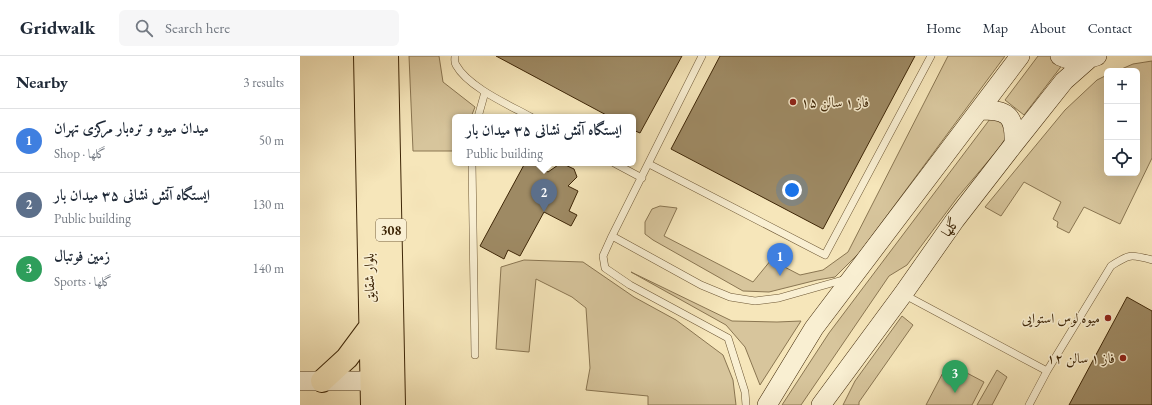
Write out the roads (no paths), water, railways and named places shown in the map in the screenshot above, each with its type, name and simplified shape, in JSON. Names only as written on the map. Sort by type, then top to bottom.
[{"type":"main road","name":"بلوار شقایق","points":[[365,56],[372,405]]},
{"type":"main road","name":"بلوار شقایق","points":[[387,56],[394,405]]},
{"type":"main road","points":[[322,381],[347,358],[370,327]]},
{"type":"main road","points":[[372,382],[394,383]]},
{"type":"street","points":[[768,405],[814,328],[1020,56]]},
{"type":"street","points":[[1060,56],[1068,60],[1079,60],[1093,57]]},
{"type":"street","name":"گلها","points":[[821,405],[903,294],[955,220],[1014,144],[1064,81],[1093,57]]},
{"type":"street","points":[[980,110],[997,110],[1003,112],[1013,124],[1014,144]]},
{"type":"street","points":[[300,381],[372,382]]},
{"type":"lane","points":[[455,56],[455,64],[464,76],[485,92],[525,114]]},
{"type":"lane","points":[[702,56],[603,256],[605,268],[630,285],[728,338],[745,392],[746,405]]},
{"type":"lane","points":[[649,164],[825,254],[930,56]]},
{"type":"lane","points":[[479,114],[485,92]]},
{"type":"lane","points":[[472,166],[475,355]]},
{"type":"lane","points":[[620,166],[642,178]]},
{"type":"lane","points":[[612,236],[701,285],[730,297],[755,301],[779,298],[852,277]]},
{"type":"lane","points":[[1029,405],[1047,371],[1111,266],[1123,258],[1135,255],[1152,260]]},
{"type":"lane","points":[[903,294],[1047,371]]},
{"type":"place","name":"فاز ۱ سالن ۱۵","points":[[793,102]]},
{"type":"place","name":"ایستگاه آتش نشانی ۳۵ میدان بار","points":[[544,212]]},
{"type":"place","name":"میدان میوه و تره‌بار مرکزی تهران","points":[[780,276]]},
{"type":"place","name":"میوه لوس استوایی","points":[[1108,318]]},
{"type":"place","name":"فاز ۱ سالن ۱۲","points":[[1123,358]]},
{"type":"place","name":"زمین فوتبال","points":[[955,393]]}]
